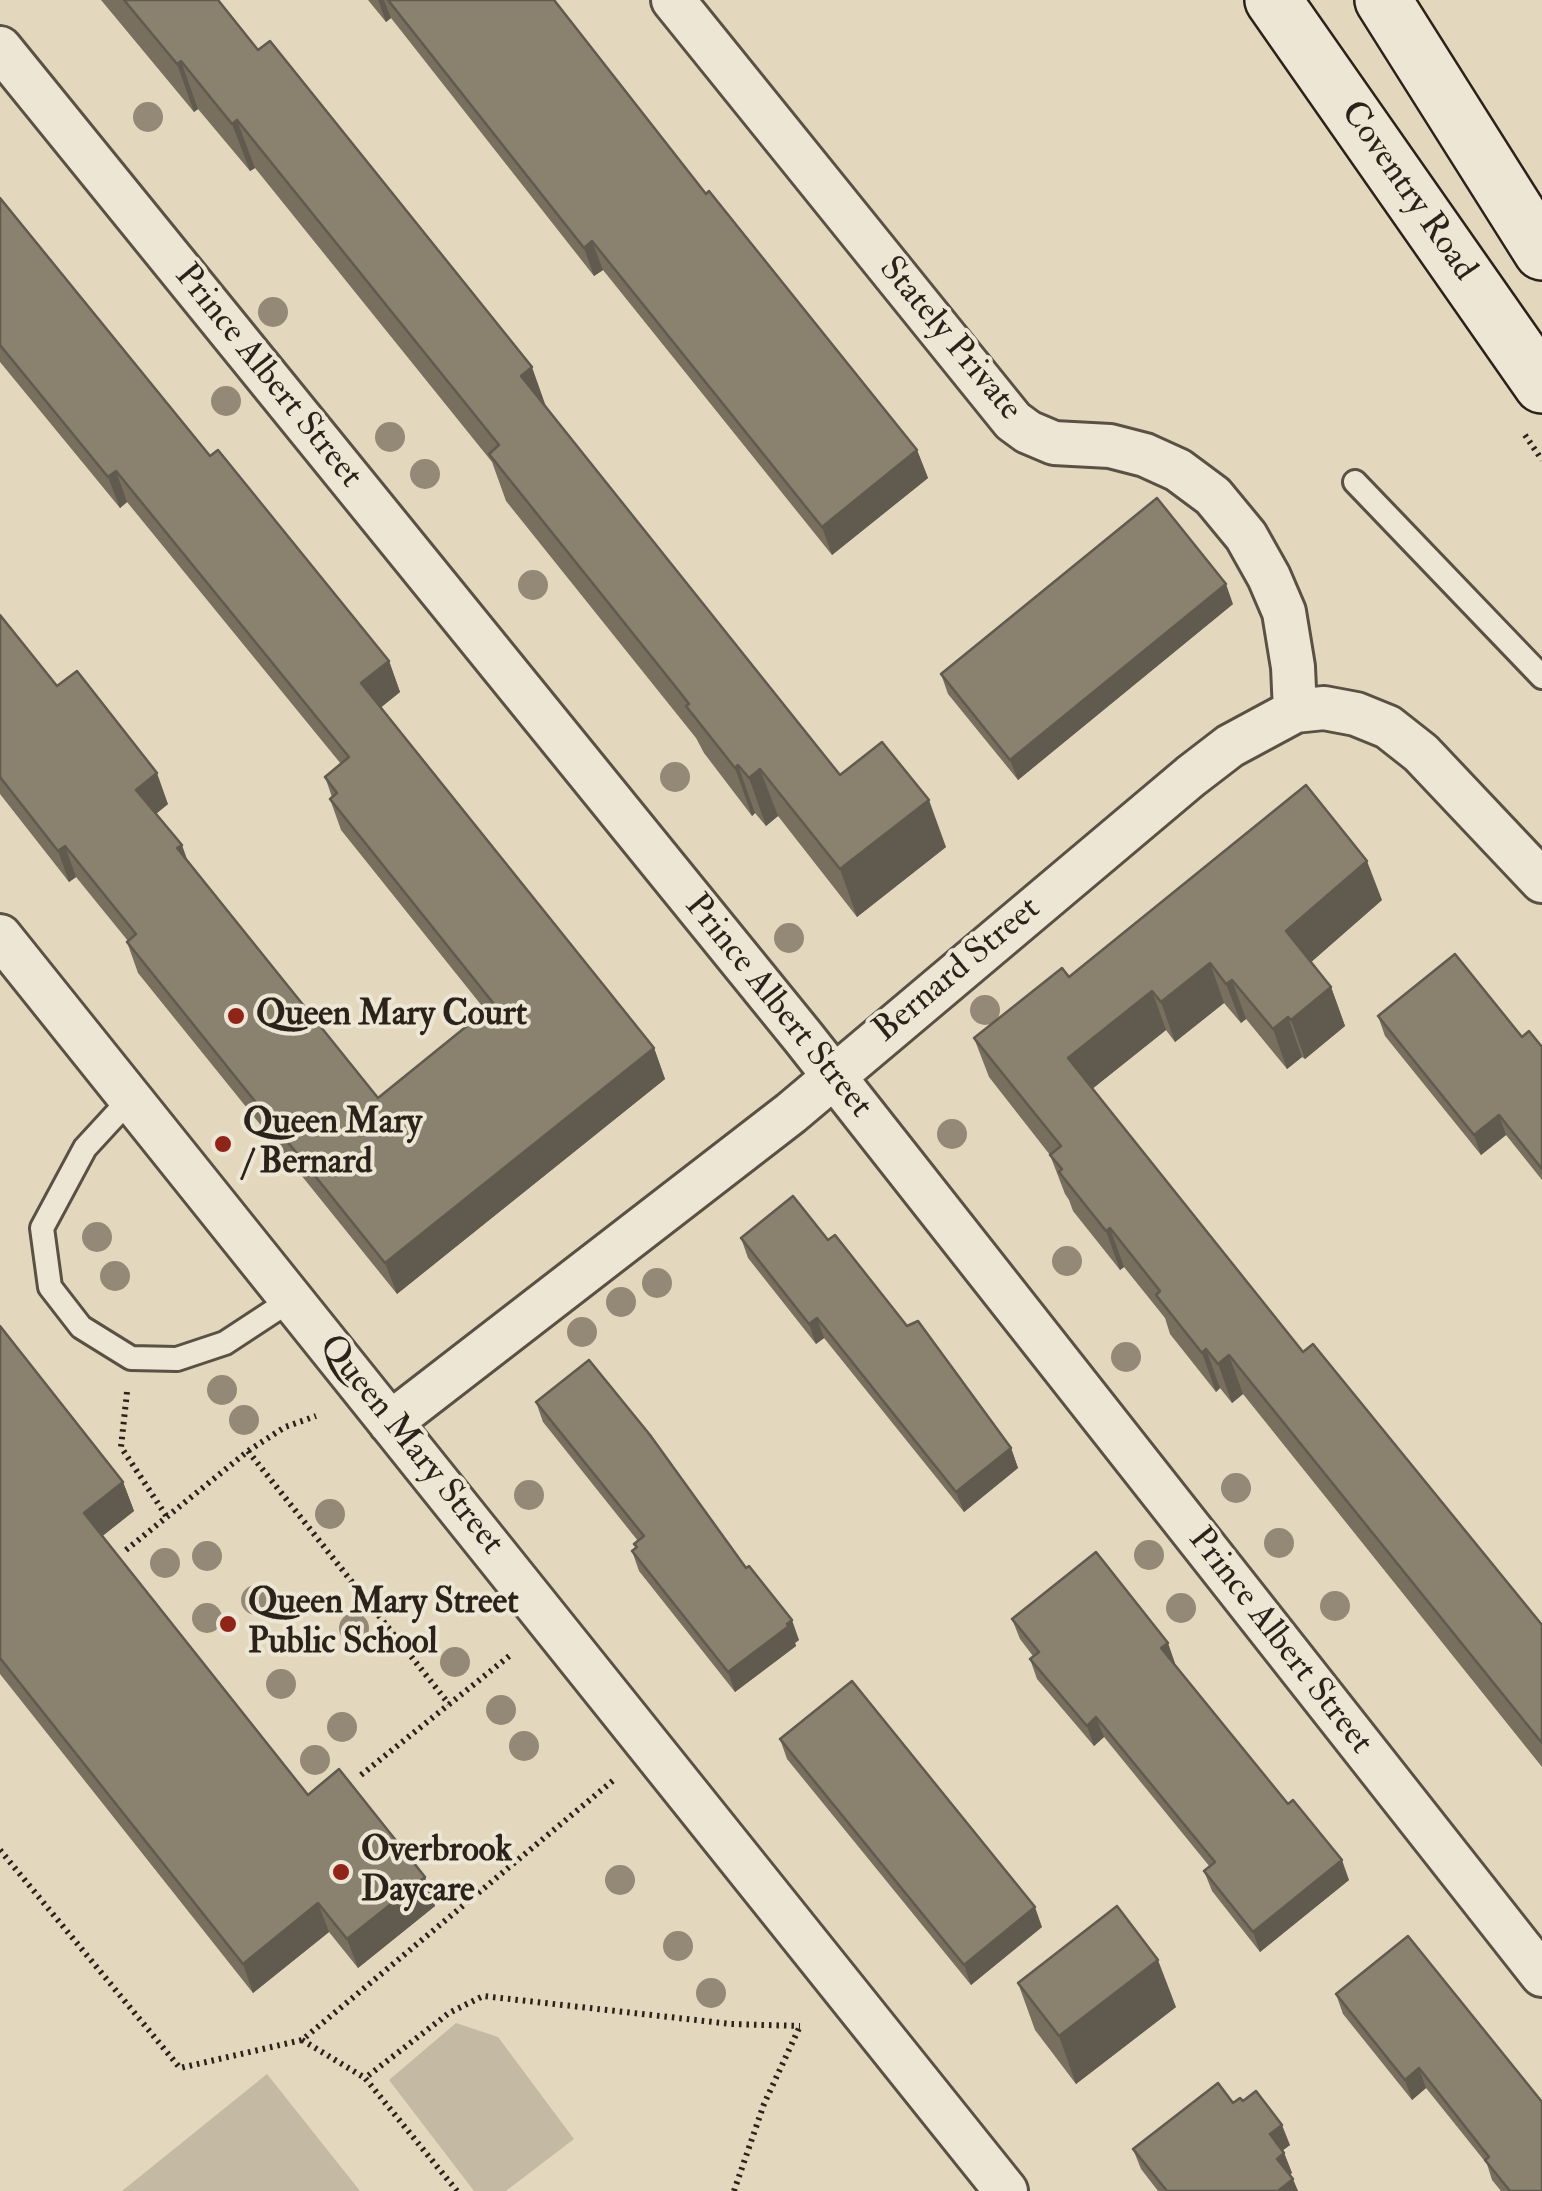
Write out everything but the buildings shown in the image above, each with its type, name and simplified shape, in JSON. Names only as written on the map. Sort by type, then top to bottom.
[{"type":"main road","name":"Coventry Road","points":[[1273,0],[1542,385]]},
{"type":"main road","points":[[1383,0],[1542,252]]},
{"type":"street","name":"Stately Private","points":[[673,0],[1013,421],[1054,444],[1110,446],[1145,455],[1178,470],[1212,496],[1246,536],[1284,612],[1293,666],[1294,711]]},
{"type":"street","name":"Prince Albert Street","points":[[0,48],[832,1075],[1542,1974]]},
{"type":"street","points":[[1294,711],[1324,708],[1356,714],[1388,727],[1421,753],[1542,881]]},
{"type":"street","name":"Bernard Street","points":[[390,1422],[770,1129],[1191,776],[1230,746],[1294,711]]},
{"type":"street","name":"Queen Mary Street","points":[[0,936],[1006,2191]]},
{"type":"lane","points":[[1355,482],[1542,677]]},
{"type":"lane","points":[[130,1098],[85,1148],[42,1228],[50,1287],[80,1327],[131,1358],[177,1359],[225,1343],[292,1299]]},
{"type":"path","points":[[131,1358],[121,1448],[167,1517]]},
{"type":"path","points":[[126,1550],[248,1451],[285,1427],[316,1416]]},
{"type":"path","points":[[248,1451],[449,1704]]},
{"type":"path","points":[[361,1775],[513,1653]]},
{"type":"path","points":[[0,1850],[180,2068],[302,2040],[650,1747]]},
{"type":"path","points":[[734,2191],[764,2104],[800,2026],[838,1984]]},
{"type":"path","points":[[365,2078],[449,2013],[483,1996],[731,2024],[800,2026]]},
{"type":"path","points":[[302,2040],[365,2078],[458,2191]]},
{"type":"shaded area","points":[[456,2023],[498,2037],[574,2139],[506,2191],[474,2191],[389,2080]]},
{"type":"shaded area","points":[[267,2074],[360,2191],[122,2191]]},
{"type":"place","name":"Queen Mary Court","points":[[236,1016]]},
{"type":"place","name":"Queen Mary / Bernard","points":[[223,1144]]},
{"type":"place","name":"Queen Mary Street Public School","points":[[228,1624]]},
{"type":"place","name":"Overbrook Daycare","points":[[341,1872]]}]
